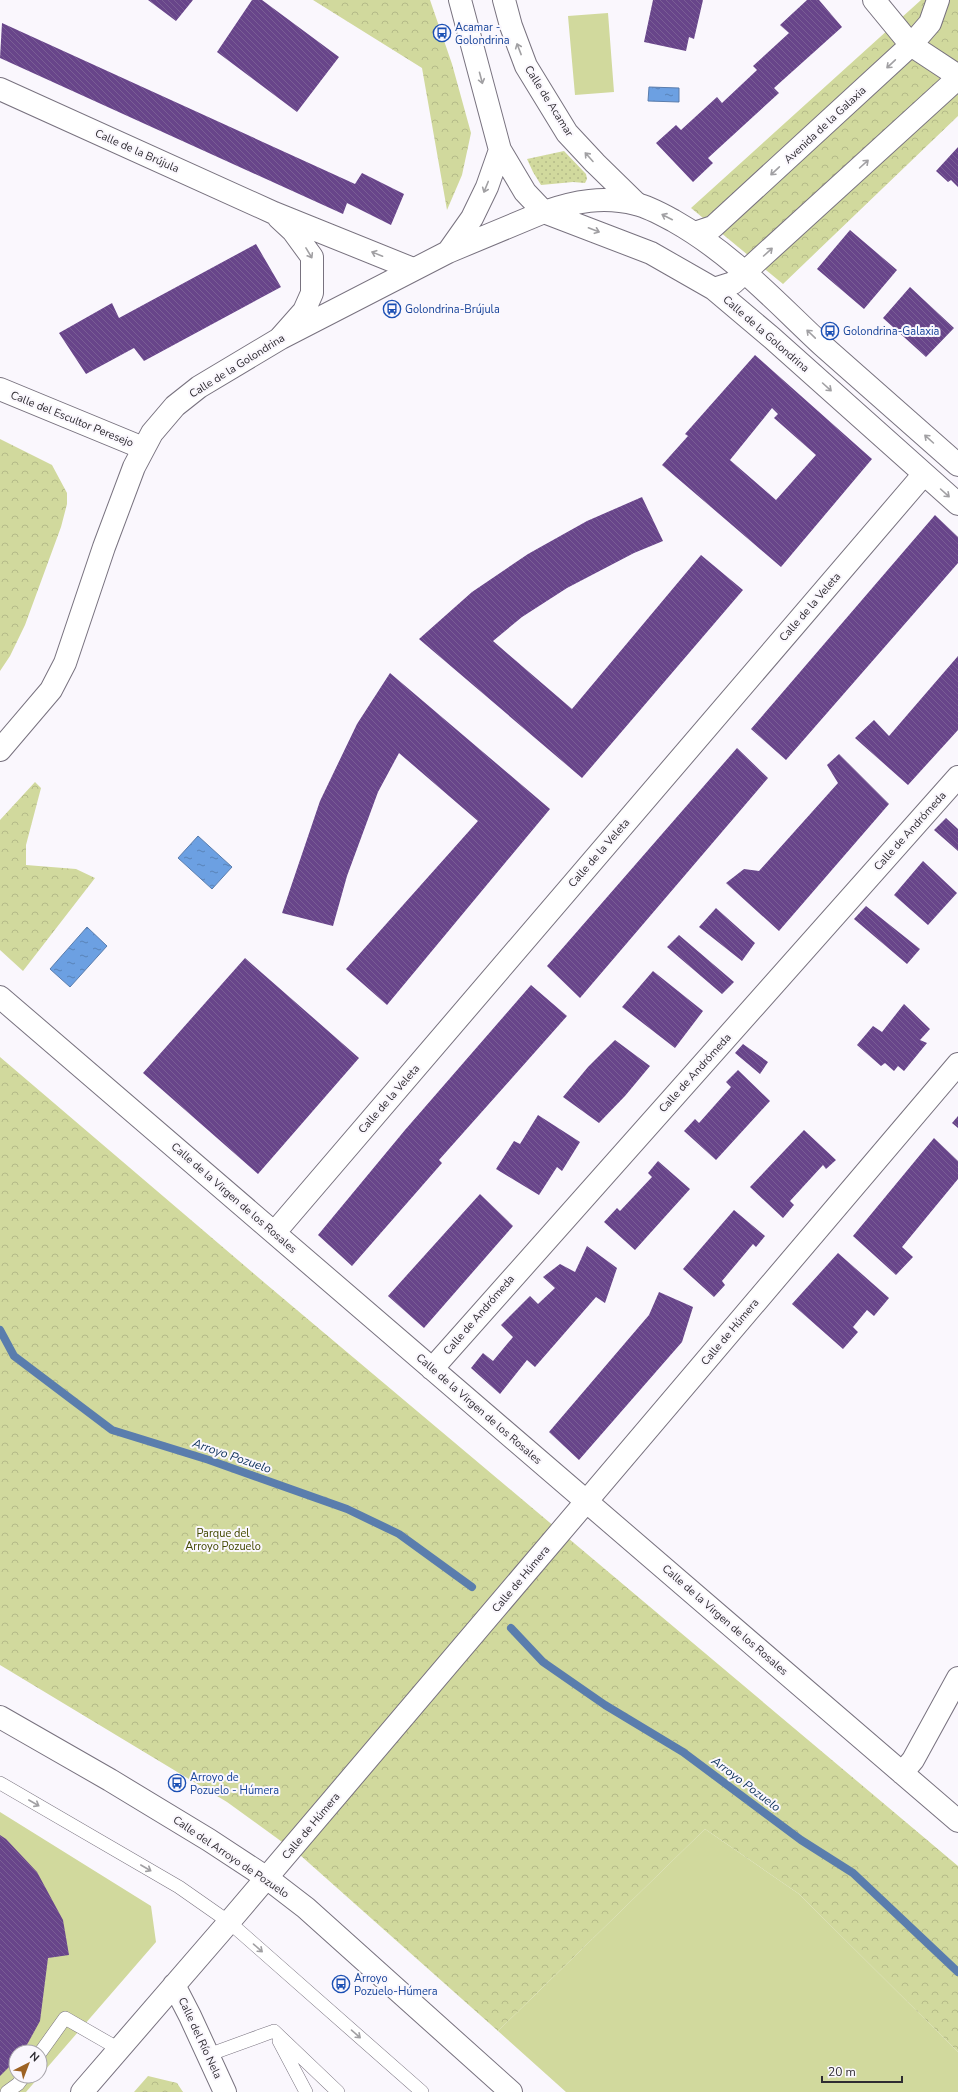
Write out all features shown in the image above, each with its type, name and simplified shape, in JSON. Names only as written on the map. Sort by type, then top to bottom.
[{"type":"street","points":[[460,0],[500,150],[525,192],[551,215]]},
{"type":"street","name":"Calle de Acamar","points":[[504,0],[511,26],[529,72],[567,133],[606,175],[637,204]]},
{"type":"street","points":[[714,289],[733,283],[958,77],[911,45],[874,0]]},
{"type":"street","name":"Avenida de la Galaxia","points":[[695,233],[713,227],[911,45],[930,23],[938,0]]},
{"type":"street","name":"Calle de la Brújula","points":[[0,89],[274,213],[413,269]]},
{"type":"street","points":[[448,252],[472,218],[487,187],[500,150]]},
{"type":"street","points":[[598,199],[606,187],[606,175]]},
{"type":"street","name":"Calle de la Golondrina","points":[[0,750],[51,690],[65,663],[104,546],[126,486],[143,448],[162,419],[199,387],[281,338],[448,252],[551,215],[564,205],[598,199],[637,204],[665,216],[695,233],[745,272],[821,344],[958,465]]},
{"type":"street","name":"Calle de la Brújula","points":[[274,213],[293,231],[312,257],[312,293],[304,311],[281,338]]},
{"type":"street","name":"Calle de la Golondrina","points":[[551,215],[651,253],[714,289],[958,504]]},
{"type":"street","name":"Calle del Escultor Peresejo","points":[[0,389],[143,448]]},
{"type":"street","name":"Calle de la Veleta","points":[[275,1232],[924,474]]},
{"type":"street","name":"Calle de Andrómeda","points":[[432,1369],[958,777]]},
{"type":"street","name":"Calle de la Virgen de los Rosales","points":[[0,997],[275,1232],[958,1822]]},
{"type":"street","name":"Calle de Húmera","points":[[82,2092],[267,1878],[958,1064]]},
{"type":"street","points":[[902,1773],[913,1760],[958,1678]]},
{"type":"street","name":"Calle del Arroyo de Pozuelo","points":[[0,1717],[156,1808],[267,1878],[306,1908],[511,2092]]},
{"type":"street","name":"Calle del Río Nela","points":[[174,1985],[225,2092]]},
{"type":"lane","points":[[0,1783],[180,1887],[229,1922],[422,2092]]},
{"type":"lane","points":[[46,2044],[65,2018],[119,2049]]},
{"type":"lane","points":[[208,2055],[274,2031]]},
{"type":"lane","points":[[274,2031],[306,2092]]},
{"type":"lane","points":[[274,2031],[338,2092]]},
{"type":"lane","points":[[7,2092],[18,2084]]},
{"type":"green space","points":[[313,0],[430,0],[452,64],[471,133],[462,175],[447,210],[422,68]]},
{"type":"green space","points":[[921,0],[958,0],[958,116],[783,284],[691,208]]},
{"type":"green space","points":[[608,13],[614,92],[575,95],[568,16]]},
{"type":"green space","points":[[564,151],[586,174],[587,179],[585,183],[573,182],[541,185],[527,159]]},
{"type":"green space","points":[[0,439],[52,465],[67,493],[67,504],[61,527],[25,625],[10,656],[0,671]]},
{"type":"green space","points":[[35,782],[41,788],[26,845],[26,865],[76,869],[95,878],[23,971],[0,950],[0,820]]},
{"type":"green space","name":"Parque del Arroyo Pozuelo","points":[[0,1057],[266,1284],[958,1866],[958,2052],[799,1894],[705,1829],[498,2031],[300,1855],[227,1802],[0,1665]]},
{"type":"green space","points":[[0,1812],[151,1906],[156,1942],[48,2067],[48,2044],[8,2044],[8,2084],[33,2084],[26,2092],[0,2092]]},
{"type":"green space","points":[[705,1829],[799,1894],[958,2052],[958,2092],[566,2092],[498,2031]]},
{"type":"green space","points":[[148,2076],[177,2083],[183,2092],[134,2092]]},
{"type":"water","points":[[649,87],[679,88],[679,102],[648,101]]},
{"type":"water","points":[[198,836],[232,867],[212,889],[178,858]]},
{"type":"water","points":[[87,927],[107,946],[70,987],[50,969]]},
{"type":"building","points":[[148,0],[193,0],[176,21]]},
{"type":"building","points":[[252,0],[262,0],[339,57],[297,112],[217,52]]},
{"type":"building","points":[[653,0],[703,0],[694,39],[689,37],[686,51],[644,42]]},
{"type":"building","points":[[807,0],[819,0],[842,27],[774,88],[779,93],[708,158],[713,163],[693,182],[656,143],[676,125],[681,130],[717,97],[722,103],[757,70],[753,66],[789,33],[780,25]]},
{"type":"building","points":[[2,23],[355,184],[362,173],[404,194],[391,225],[347,203],[343,214],[0,58]]},
{"type":"building","points":[[958,147],[958,187],[951,180],[948,182],[936,171]]},
{"type":"building","points":[[850,230],[897,270],[864,309],[817,269]]},
{"type":"building","points":[[256,244],[281,287],[144,361],[134,348],[86,374],[59,333],[112,303],[119,318]]},
{"type":"building","points":[[910,287],[954,328],[926,357],[883,318]]},
{"type":"building","points":[[755,355],[872,459],[781,567],[662,465],[688,436],[685,434]],"holes":[[[772,408],[778,414],[774,418],[816,455],[776,500],[730,460]]]},
{"type":"building","points":[[642,497],[663,541],[634,553],[567,588],[522,617],[493,641],[572,709],[701,555],[743,590],[582,778],[419,639],[472,592],[528,554],[587,521]]},
{"type":"building","points":[[935,515],[958,537],[958,563],[786,760],[751,729]]},
{"type":"building","points":[[958,656],[958,730],[908,785],[855,738],[874,720],[889,736]]},
{"type":"building","points":[[390,673],[550,809],[387,1005],[346,969],[478,821],[399,753],[378,792],[347,876],[333,926],[282,913],[320,801],[357,724]]},
{"type":"building","points":[[737,748],[768,778],[580,998],[547,966]]},
{"type":"building","points":[[839,754],[889,804],[779,931],[726,883],[744,869],[759,871],[838,783],[827,765]]},
{"type":"building","points":[[946,818],[958,829],[958,851],[934,830]]},
{"type":"building","points":[[923,861],[957,893],[928,925],[894,895]]},
{"type":"building","points":[[866,906],[920,949],[907,964],[854,919]]},
{"type":"building","points":[[716,908],[755,943],[742,961],[699,927]]},
{"type":"building","points":[[679,935],[734,982],[722,994],[667,947]]},
{"type":"building","points":[[245,958],[359,1058],[258,1174],[143,1073]]},
{"type":"building","points":[[653,971],[703,1011],[675,1048],[622,1007]]},
{"type":"building","points":[[531,985],[567,1016],[439,1160],[442,1163],[352,1266],[318,1235],[405,1130]]},
{"type":"building","points":[[904,1004],[930,1029],[920,1040],[927,1043],[904,1071],[898,1066],[894,1071],[885,1063],[881,1066],[857,1045],[873,1026],[882,1032]]},
{"type":"building","points":[[615,1040],[650,1066],[625,1096],[599,1123],[563,1097],[588,1067]]},
{"type":"building","points":[[743,1044],[768,1062],[760,1074],[735,1053]]},
{"type":"building","points":[[738,1070],[770,1101],[716,1160],[684,1131],[695,1119],[699,1123],[731,1087],[726,1082]]},
{"type":"building","points":[[538,1115],[580,1142],[562,1171],[557,1167],[539,1195],[496,1169],[514,1141],[520,1144]]},
{"type":"building","points":[[958,1116],[958,1128],[952,1123]]},
{"type":"building","points":[[804,1130],[836,1160],[826,1169],[823,1165],[790,1201],[794,1205],[783,1218],[750,1187]]},
{"type":"building","points":[[934,1138],[958,1161],[958,1179],[902,1247],[913,1257],[896,1275],[853,1236]]},
{"type":"building","points":[[658,1161],[690,1189],[635,1250],[604,1222],[617,1208],[620,1211],[652,1177],[648,1173]]},
{"type":"building","points":[[480,1194],[513,1226],[424,1328],[388,1296]]},
{"type":"building","points":[[734,1210],[765,1236],[756,1247],[753,1244],[722,1281],[725,1285],[714,1297],[683,1269]]},
{"type":"building","points":[[587,1246],[617,1268],[605,1303],[596,1297],[535,1367],[527,1360],[500,1394],[471,1368],[483,1353],[493,1361],[513,1337],[501,1325],[530,1296],[538,1304],[555,1288],[543,1277],[560,1264],[575,1272]]},
{"type":"building","points":[[838,1253],[889,1298],[874,1316],[867,1310],[853,1327],[858,1332],[843,1349],[792,1304]]},
{"type":"building","points":[[659,1292],[693,1307],[682,1342],[579,1460],[549,1432],[649,1315]]},
{"type":"building","points":[[0,1835],[6,1839],[37,1872],[63,1920],[69,1955],[48,1958],[40,2021],[27,2044],[8,2044],[8,2068],[0,2076]]},
{"type":"waterway","name":"Arroyo Pozuelo","points":[[0,1330],[14,1356],[112,1430],[209,1460],[347,1509],[399,1534],[472,1587]]},
{"type":"waterway","name":"Arroyo Pozuelo","points":[[511,1628],[543,1662],[605,1705],[683,1752],[801,1840],[853,1873],[958,1972]]},
{"type":"place","name":"Acamar - Golondrina","points":[[442,33]]},
{"type":"place","name":"Golondrina-Brújula","points":[[392,309]]},
{"type":"place","name":"Golondrina-Galaxia","points":[[830,331]]},
{"type":"place","name":"Arroyo de Pozuelo - Húmera","points":[[177,1783]]},
{"type":"place","name":"Arroyo Pozuelo-Húmera","points":[[341,1984]]}]
